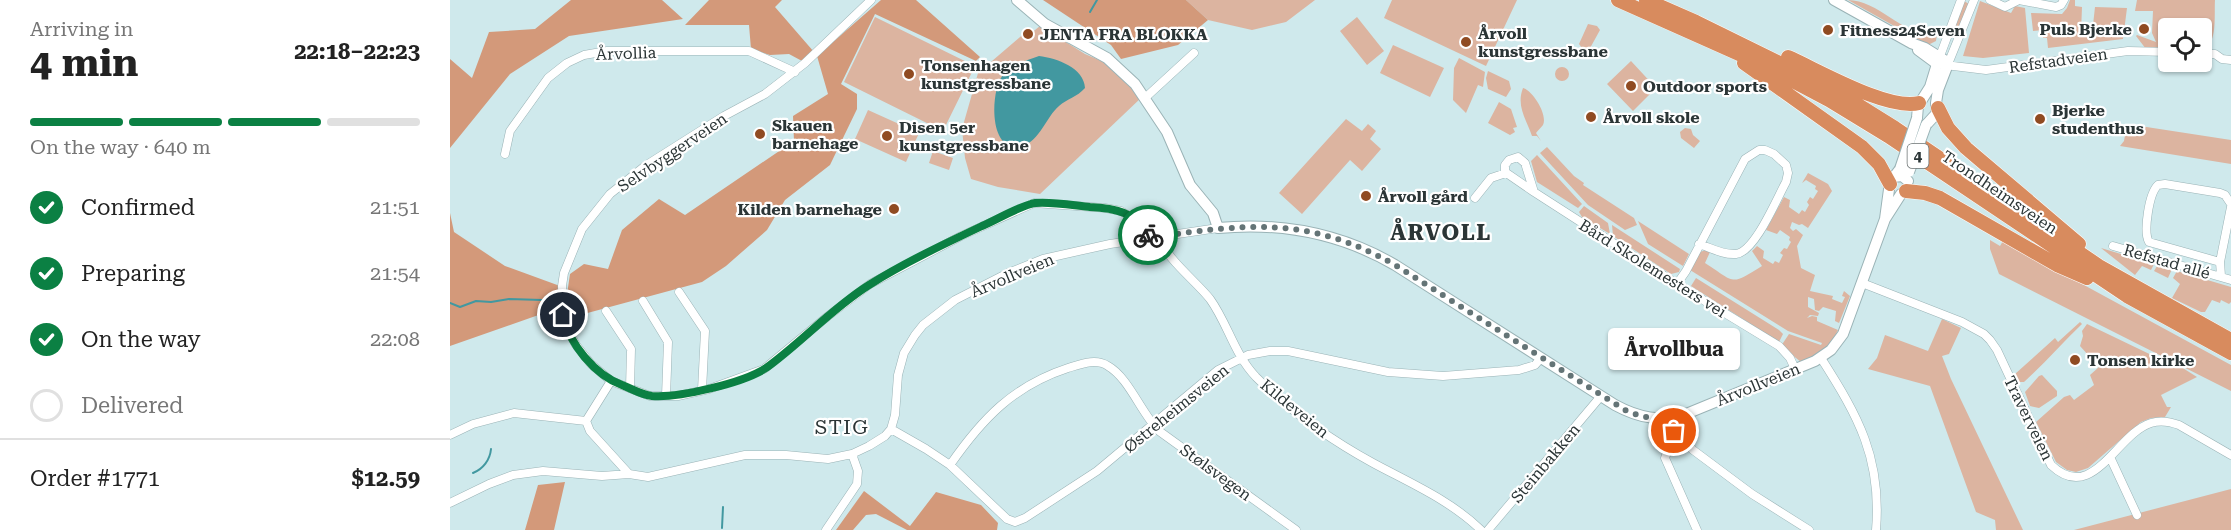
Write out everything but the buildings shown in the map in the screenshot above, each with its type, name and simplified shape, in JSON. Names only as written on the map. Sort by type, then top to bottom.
[{"type":"highway","name":"Trondheimsveien","points":[[1618,0],[1697,29],[1794,69],[1863,108],[2120,278],[2231,340]]},
{"type":"highway","name":"Trondheimsveien","points":[[1646,0],[1858,117],[2127,296],[2231,353]]},
{"type":"highway","points":[[1697,29],[1762,46],[1880,98],[1926,111],[1948,128],[1966,148],[2120,278]]},
{"type":"highway","name":"4","points":[[1697,29],[1862,147],[1900,182]]},
{"type":"highway","points":[[1900,182],[1940,198],[2057,265],[2127,296]]},
{"type":"street","name":"Selvbyggerveien","points":[[871,0],[795,72],[765,94],[724,116],[645,166],[610,194],[582,229],[564,273],[563,315],[576,345],[591,364],[611,381],[650,396],[678,396],[764,369],[870,284],[950,241],[1034,202],[1114,209],[1133,217],[1143,226],[1149,238]]},
{"type":"street","points":[[1017,0],[1045,24],[1107,58],[1135,84],[1168,135],[1193,190],[1212,213],[1218,228]]},
{"type":"street","name":"Refstadveien","points":[[1834,0],[1942,61],[1986,70],[2128,51],[2158,52]]},
{"type":"street","points":[[1926,111],[1938,90],[1942,61],[1961,0]]},
{"type":"street","points":[[1942,61],[1974,0]]},
{"type":"street","points":[[1990,0],[2005,7],[2019,0],[2056,7],[2064,0]]},
{"type":"street","name":"Årvollia","points":[[505,154],[510,131],[549,78],[567,63],[584,55],[607,51],[749,51],[795,72]]},
{"type":"street","points":[[1145,98],[1194,53]]},
{"type":"street","points":[[2212,54],[2231,60]]},
{"type":"street","name":"Årvollveien","points":[[891,429],[896,415],[898,375],[904,353],[915,334],[941,309],[982,285],[1043,259],[1160,236],[1261,225],[1298,229],[1356,246],[1395,265],[1601,396],[1636,415],[1651,419],[1675,417],[1821,358],[1831,350],[1843,334],[1885,219],[1886,205],[1900,182],[1926,111]]},
{"type":"street","points":[[1677,284],[1745,159],[1758,150],[1765,150],[1786,165],[1788,173],[1786,182],[1755,239],[1747,249],[1737,254],[1721,252],[1699,244]]},
{"type":"street","points":[[1475,198],[1491,178],[1506,173],[1504,168],[1512,158],[1521,159],[1527,167],[1534,192]]},
{"type":"street","name":"Bård Skolemesters vei","points":[[1506,173],[1677,284],[1779,346],[1790,358],[1795,369]]},
{"type":"street","name":"Refstad allé","points":[[2220,262],[2149,242],[2145,235],[2155,188],[2165,184],[2225,195],[2231,205],[2220,262],[2221,276]]},
{"type":"street","name":"Kildeveien","points":[[1160,236],[1164,250],[1212,302],[1240,358],[1266,387],[1323,433],[1447,504],[1480,530]]},
{"type":"street","name":"Refstad allé","points":[[2113,246],[2231,280]]},
{"type":"street","name":"Traverveien","points":[[1863,283],[1962,322],[1984,334],[1997,350],[2045,454],[2056,470],[2069,476],[2082,477],[2098,468],[2151,423],[2179,424],[2231,456]]},
{"type":"street","points":[[679,292],[705,331],[702,390]]},
{"type":"street","points":[[643,301],[668,342],[666,396]]},
{"type":"street","points":[[606,311],[631,349],[630,388]]},
{"type":"street","name":"Østreheimsveien","points":[[891,429],[950,465],[1007,519],[1015,522],[1097,471],[1207,379],[1240,358],[1270,351],[1288,351],[1388,372],[1443,376],[1520,370],[1535,365],[1541,358]]},
{"type":"street","points":[[1821,358],[1853,409],[1869,447],[1876,483],[1876,530]]},
{"type":"street","name":"Stølsvegen","points":[[950,465],[977,428],[1005,402],[1038,380],[1097,362],[1110,367],[1120,377],[1154,425],[1296,530]]},
{"type":"street","points":[[586,421],[611,381]]},
{"type":"street","name":"Steinbakken","points":[[1488,530],[1601,396]]},
{"type":"street","points":[[450,435],[473,424],[514,413],[586,421]]},
{"type":"street","points":[[1675,417],[1674,431],[1681,438],[1752,494],[1809,530]]},
{"type":"street","points":[[586,421],[590,431],[629,474]]},
{"type":"street","points":[[450,503],[513,475],[543,471],[602,476],[629,474],[648,477],[745,454],[828,459],[852,454],[869,446],[885,436],[891,429]]},
{"type":"street","points":[[1681,438],[1669,447],[1665,458],[1698,530]]},
{"type":"street","points":[[826,530],[856,484],[858,471],[852,454]]},
{"type":"street","points":[[2110,457],[2138,515]]},
{"type":"shaded area","points":[[571,0],[662,0],[683,19],[569,36],[510,74],[450,148],[450,59],[472,78],[489,32],[535,29]]},
{"type":"shaded area","points":[[709,0],[782,0],[775,7],[814,52],[802,61],[789,54],[770,55],[751,49],[749,25],[685,25]]},
{"type":"shaded area","points":[[881,0],[916,0],[980,57],[976,61],[875,14],[841,84],[857,94],[857,109],[830,165],[785,200],[767,230],[726,266],[702,282],[569,318],[566,301],[570,274],[584,264],[608,269],[622,230],[659,199],[685,215],[794,141],[793,116],[828,94],[817,56]]},
{"type":"shaded area","points":[[1043,0],[1186,0],[1208,20],[1178,45],[1121,59],[1111,45]]},
{"type":"shaded area","points":[[1186,0],[1315,0],[1286,22],[1252,30],[1208,20]]},
{"type":"shaded area","name":"Årvoll kunstgressbane","points":[[1392,0],[1517,0],[1486,66],[1384,18]]},
{"type":"shaded area","points":[[1848,0],[1871,6],[1915,32],[1926,35],[1937,34],[1936,41],[1928,45]]},
{"type":"shaded area","points":[[2070,0],[2075,0],[2075,6],[2082,7],[2081,33],[2092,34],[2095,7],[2127,8],[2123,39],[2048,48],[2047,38],[2043,38],[2043,30],[2033,31],[2031,13],[2062,14]]},
{"type":"shaded area","points":[[2137,0],[2215,0],[2212,40],[2212,18],[2158,18],[2158,50],[2146,49],[2136,36],[2156,42],[2152,33],[2153,11],[2135,11]]},
{"type":"shaded area","points":[[1964,1],[1969,4],[1956,37],[1950,35]]},
{"type":"shaded area","points":[[1980,1],[2011,13],[2015,6],[2025,8],[2029,53],[1983,58],[1963,56]]},
{"type":"shaded area","name":"Tonsenhagen kunstgressbane","points":[[875,17],[975,66],[943,131],[844,82]]},
{"type":"shaded area","points":[[1357,17],[1384,51],[1367,65],[1340,31]]},
{"type":"shaded area","points":[[1588,24],[1597,26],[1600,30],[1589,50],[1582,48],[1579,44]]},
{"type":"shaded area","points":[[1040,26],[1085,54],[1104,62],[1142,97],[1040,194],[998,187],[971,179],[965,158],[962,129],[978,73],[1027,31],[1030,34]]},
{"type":"shaded area","points":[[1393,45],[1444,68],[1430,97],[1380,73]]},
{"type":"shaded area","points":[[1459,58],[1485,72],[1483,87],[1478,85],[1466,113],[1453,100],[1454,68]]},
{"type":"shaded area","name":"Outdoor sports","points":[[1631,61],[1656,88],[1633,111],[1607,84]]},
{"type":"shaded area","points":[[1562,67],[1567,69],[1569,74],[1567,79],[1562,81],[1557,79],[1555,74],[1557,69]]},
{"type":"shaded area","points":[[1488,71],[1509,81],[1511,89],[1506,97],[1488,89],[1486,78]]},
{"type":"shaded area","points":[[1523,88],[1531,94],[1542,110],[1543,125],[1536,133],[1541,141],[1537,136],[1532,136],[1523,112],[1521,95]]},
{"type":"shaded area","points":[[1499,102],[1511,109],[1517,127],[1513,128],[1515,132],[1510,135],[1488,123]]},
{"type":"shaded area","name":"Disen 5er kunstgressbane","points":[[868,110],[919,133],[906,162],[855,139]]},
{"type":"shaded area","points":[[1346,119],[1362,131],[1368,124],[1376,131],[1370,139],[1381,149],[1362,171],[1350,160],[1302,214],[1279,193]]},
{"type":"shaded area","points":[[2127,124],[2231,140],[2231,164],[2120,146],[2124,141]]},
{"type":"shaded area","points":[[1685,128],[1691,129],[1693,135],[1700,141],[1694,148],[1681,138],[1680,132]]},
{"type":"shaded area","points":[[1547,147],[1574,176],[1584,183],[1583,185],[1634,218],[1637,225],[1625,230],[1588,205],[1540,153]]},
{"type":"shaded area","points":[[933,151],[953,158],[949,170],[929,163]]},
{"type":"shaded area","points":[[1537,155],[1582,204],[1578,208],[1537,182],[1531,161]]},
{"type":"shaded area","points":[[1808,173],[1828,184],[1832,191],[1808,228],[1792,222],[1790,228],[1793,231],[1796,229],[1803,235],[1797,246],[1801,268],[1815,275],[1810,291],[1833,296],[1832,299],[1842,303],[1845,297],[1842,296],[1844,291],[1850,296],[1839,323],[1835,321],[1836,311],[1823,307],[1819,311],[1815,310],[1814,299],[1808,297],[1808,307],[1819,313],[1818,316],[1810,315],[1807,318],[1817,317],[1817,321],[1838,330],[1823,350],[1801,362],[1781,346],[1789,334],[1821,345],[1822,343],[1788,331],[1690,270],[1700,252],[1706,250],[1710,252],[1705,263],[1733,280],[1744,277],[1762,266],[1752,251],[1757,246],[1764,251],[1763,258],[1773,264],[1775,261],[1779,263],[1783,255],[1780,253],[1784,248],[1787,249],[1791,242],[1790,237],[1780,230],[1777,234],[1766,230],[1784,197],[1790,200],[1789,207],[1799,214],[1802,210],[1805,212],[1810,197],[1813,199],[1818,191],[1815,189],[1816,186],[1806,180],[1802,183]]},
{"type":"shaded area","points":[[1584,206],[1608,223],[1610,234],[1582,217],[1579,212]]},
{"type":"shaded area","points":[[450,213],[454,232],[505,266],[560,286],[564,306],[450,346]]},
{"type":"shaded area","points":[[1638,221],[1689,254],[1683,266],[1648,244]]},
{"type":"shaded area","points":[[1612,225],[1680,269],[1679,272],[1671,274],[1613,236]]},
{"type":"shaded area","points":[[1990,240],[2000,246],[2003,241],[2231,365],[2231,391],[1999,274],[1990,249]]},
{"type":"shaded area","points":[[2101,248],[2154,264],[2151,270],[2142,266],[2135,275]]},
{"type":"shaded area","points":[[2157,266],[2172,269],[2168,278],[2154,271]]},
{"type":"shaded area","points":[[2177,271],[2231,287],[2231,302],[2229,304],[2221,300],[2220,303],[2212,300],[2205,312],[2201,312],[2172,298],[2180,284],[2173,278]]},
{"type":"shaded area","points":[[1696,278],[1779,330],[1783,334],[1778,344],[1768,335],[1691,286]]},
{"type":"shaded area","points":[[1942,319],[1961,328],[1949,354],[1942,356],[2023,530],[1996,530],[1995,520],[1976,512],[1930,386],[1868,369],[1877,358],[1885,335],[1928,351]]},
{"type":"shaded area","points":[[2080,322],[2082,324],[2032,375],[2024,382],[2018,382],[2015,374],[2055,338],[2058,342]]},
{"type":"shaded area","points":[[2087,324],[2164,361],[2178,365],[2197,377],[2161,395],[2167,407],[2171,407],[2165,417],[2151,418],[2141,422],[2088,468],[2076,472],[2067,470],[2056,462],[2036,422],[2064,397],[2070,395],[2074,400],[2094,385],[2090,375],[2099,367],[2080,346],[2082,331]]},
{"type":"shaded area","points":[[2042,375],[2057,391],[2057,396],[2039,408],[2030,406],[2025,392]]},
{"type":"shaded area","points":[[565,482],[554,530],[525,530],[538,485]]},
{"type":"shaded area","points":[[2231,489],[2231,530],[2074,530]]},
{"type":"shaded area","points":[[864,491],[910,526],[936,492],[981,505],[998,523],[997,530],[907,530],[876,514],[866,515],[853,530],[836,530]]},
{"type":"water","points":[[1039,56],[1068,65],[1080,75],[1085,88],[1054,111],[1034,139],[1022,146],[1011,146],[1003,141],[995,120],[994,107],[999,83],[1003,75],[1011,68]]},
{"type":"waterway","points":[[1090,12],[1097,0]]},
{"type":"waterway","points":[[450,303],[460,307],[476,301],[542,300]]},
{"type":"waterway","points":[[473,473],[485,464],[491,449]]},
{"type":"waterway","points":[[722,528],[723,507]]},
{"type":"way so far","points":[[1148,235],[1149,238],[1243,225],[1261,225],[1298,229],[1329,236],[1356,246],[1395,265],[1625,410],[1651,419],[1679,416],[1682,435],[1679,437],[1674,431]]},
{"type":"place","name":"Puls Bjerke","points":[[2144,29]]},
{"type":"place","name":"Fitness24Seven","points":[[1828,30]]},
{"type":"place","name":"JENTA FRA BLOKKA","points":[[1028,34]]},
{"type":"place","name":"Årvoll kunstgressbane","points":[[1466,42]]},
{"type":"place","name":"Tonsenhagen kunstgressbane","points":[[909,74]]},
{"type":"place","name":"Outdoor sports","points":[[1631,86]]},
{"type":"place","name":"Årvoll skole","points":[[1591,117]]},
{"type":"place","name":"Bjerke studenthus","points":[[2040,119]]},
{"type":"place","name":"Skauen barnehage","points":[[760,134]]},
{"type":"place","name":"Disen 5er kunstgressbane","points":[[887,136]]},
{"type":"place","name":"Årvoll gård","points":[[1366,196]]},
{"type":"place","name":"Kilden barnehage","points":[[894,209]]},
{"type":"place","name":"Tonsen kirke","points":[[2075,360]]},
{"type":"place","name":"Årvollbua","points":[[1674,431]]},
{"type":"district","name":"ÅRVOLL","points":[[1441,232]]},
{"type":"district","name":"STIG","points":[[842,427]]},
{"type":"route","points":[[563,315],[576,345],[591,364],[611,381],[650,396],[678,396],[724,384],[764,369],[870,284],[961,236],[1034,202],[1114,209],[1133,217],[1143,226],[1148,235]]}]
